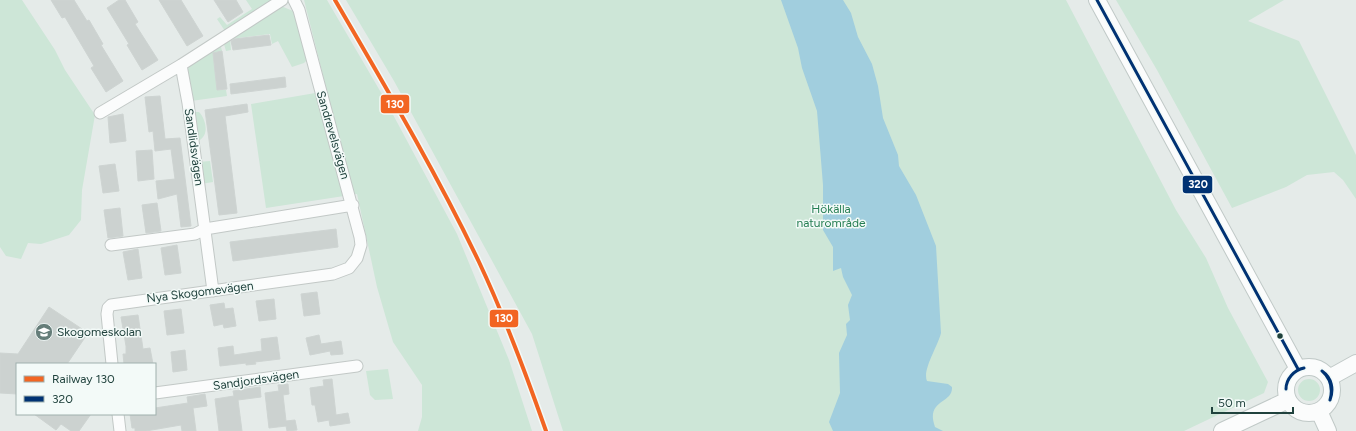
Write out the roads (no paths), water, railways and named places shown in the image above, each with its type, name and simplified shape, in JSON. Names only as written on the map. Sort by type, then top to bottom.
[{"type":"main road","points":[[1097,0],[1298,369]]},
{"type":"main road","points":[[1329,378],[1356,363]]},
{"type":"main road","points":[[1315,367],[1323,371],[1329,378],[1332,387],[1331,397],[1326,405],[1318,411],[1310,413],[1301,412],[1293,407],[1288,400],[1286,392],[1287,383],[1291,375],[1298,369],[1315,367]]},
{"type":"main road","points":[[1222,431],[1288,400]]},
{"type":"main road","points":[[1318,411],[1328,431]]},
{"type":"street","points":[[100,113],[181,65],[282,0]]},
{"type":"street","name":"Sandrevelsvägen","points":[[294,0],[299,10],[353,205],[361,245],[357,258],[349,268]]},
{"type":"street","name":"Sandlidsvägen","points":[[181,65],[205,229],[212,290]]},
{"type":"street","points":[[111,245],[195,234],[205,229],[353,205]]},
{"type":"street","name":"Nya Skogomevägen","points":[[112,363],[107,314],[108,308],[111,305],[333,274],[349,268]]},
{"type":"street","name":"Sandjordsvägen","points":[[156,393],[356,366]]},
{"type":"street","points":[[118,415],[120,431]]},
{"type":"water","points":[[781,0],[843,0],[851,13],[858,37],[872,64],[878,86],[883,118],[898,155],[899,166],[916,195],[936,246],[941,333],[928,364],[926,376],[927,381],[948,384],[952,387],[948,396],[936,407],[934,411],[933,418],[935,427],[943,431],[833,431],[829,422],[840,393],[839,353],[847,335],[846,324],[850,320],[848,305],[852,295],[843,277],[841,268],[833,271],[833,247],[823,230],[823,185],[817,111],[802,68],[798,48]]},
{"type":"rail line","name":"130","points":[[335,0],[428,162],[463,228],[498,304],[546,431]]},
{"type":"place","name":"Skogomeskolan","points":[[44,332]]},
{"type":"park label","name":"Hökälla naturområde","points":[[831,216]]}]
